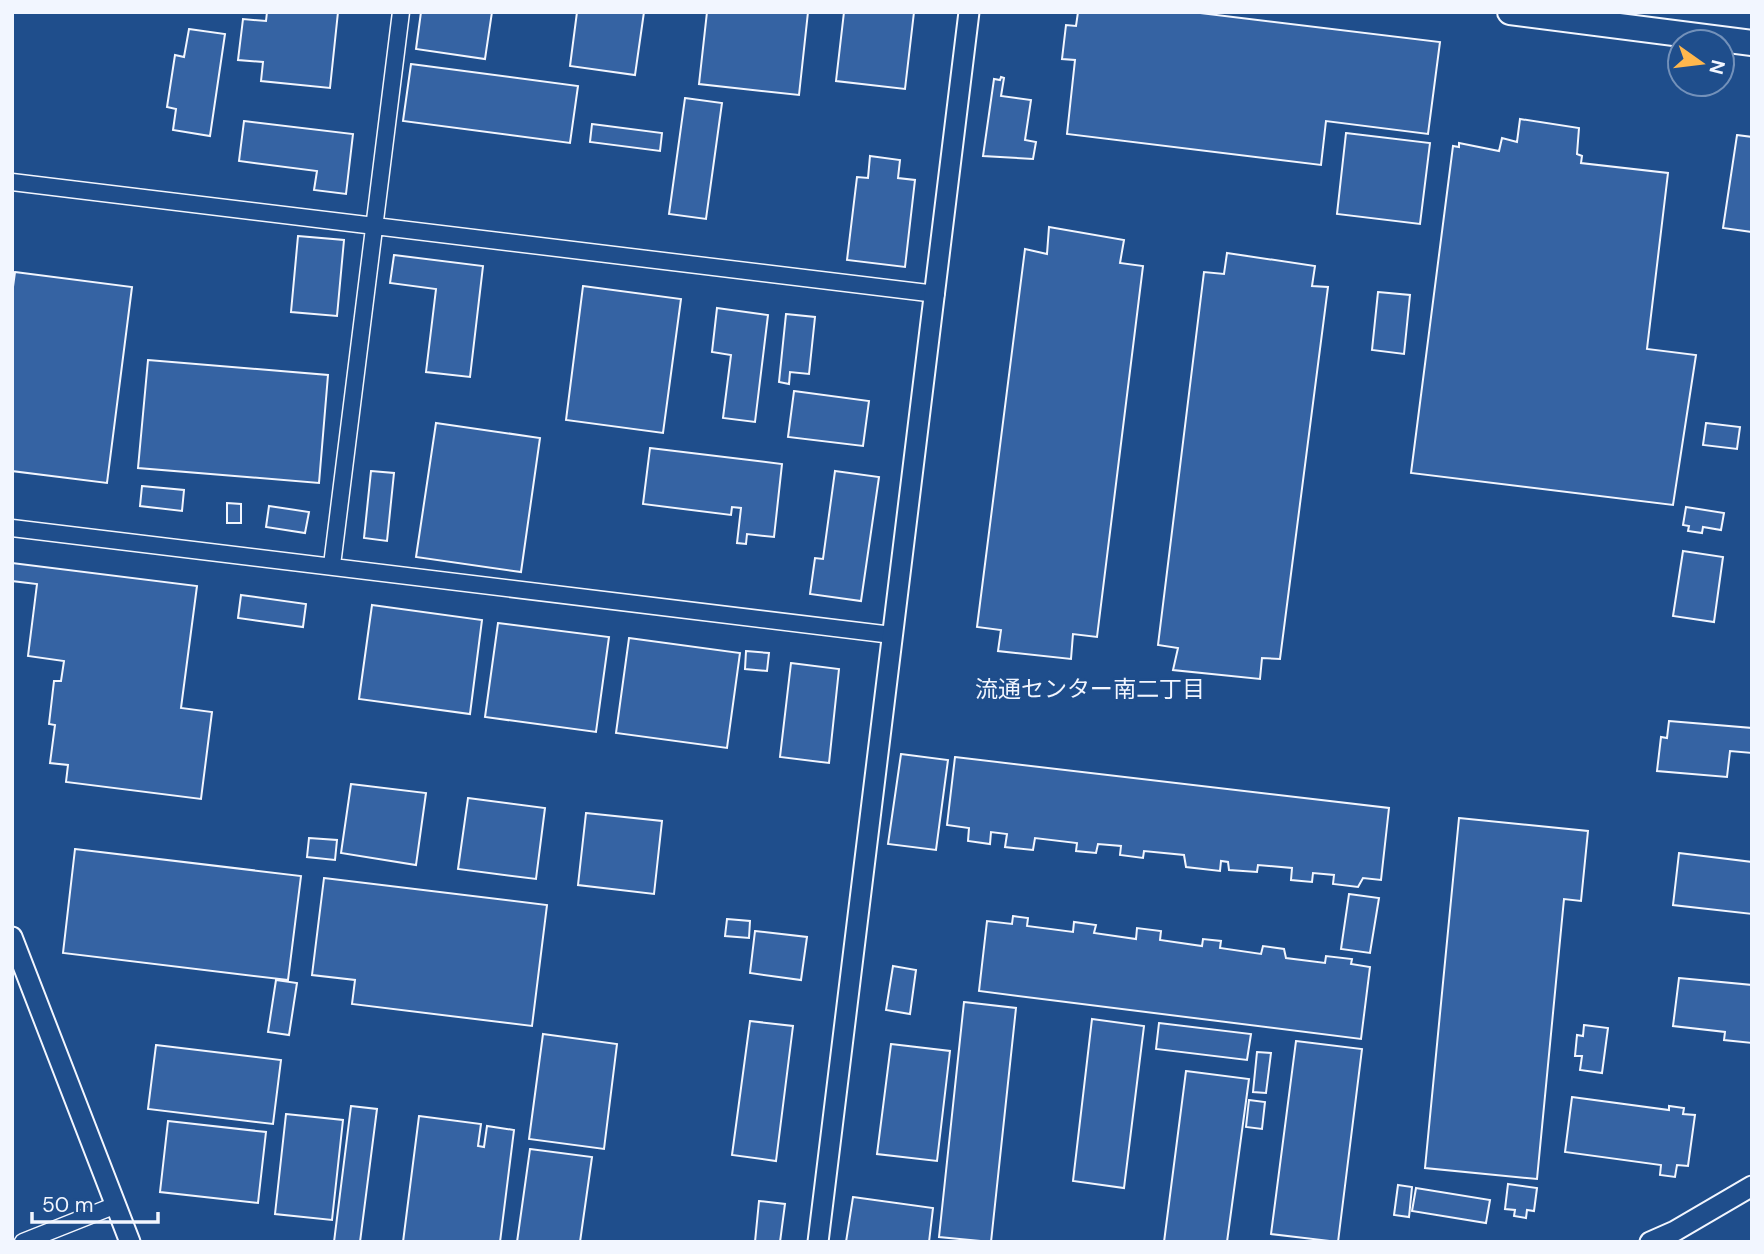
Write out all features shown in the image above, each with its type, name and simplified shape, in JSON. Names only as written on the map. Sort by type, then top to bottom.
[{"type":"main road","points":[[1510,12],[1752,43]]},
{"type":"street","points":[[332,565],[401,12]]},
{"type":"street","points":[[818,1242],[969,12]]},
{"type":"street","points":[[12,182],[936,294]]},
{"type":"street","points":[[12,528],[892,635]]},
{"type":"street","points":[[12,937],[130,1242]]},
{"type":"street","points":[[1650,1242],[1675,1231],[1752,1186]]},
{"type":"street","points":[[23,1242],[116,1205]]},
{"type":"building","points":[[267,12],[338,12],[330,88],[261,81],[263,62],[238,60],[243,19],[266,21]]},
{"type":"building","points":[[421,12],[492,12],[485,59],[416,49]]},
{"type":"building","points":[[577,12],[644,12],[635,75],[570,66]]},
{"type":"building","points":[[707,12],[808,12],[799,95],[699,84]]},
{"type":"building","points":[[844,12],[914,12],[905,89],[836,81]]},
{"type":"building","points":[[1078,12],[1192,12],[1440,42],[1428,134],[1326,121],[1321,165],[1067,134],[1075,60],[1062,59],[1066,25],[1076,26]]},
{"type":"building","points":[[189,29],[225,34],[210,136],[173,130],[176,109],[167,107],[175,55],[184,57]]},
{"type":"building","points":[[411,64],[578,86],[570,143],[403,121]]},
{"type":"building","points":[[1001,77],[1004,78],[1001,96],[1031,100],[1025,140],[1036,142],[1033,159],[983,156],[994,79],[1000,80]]},
{"type":"building","points":[[685,98],[722,103],[706,219],[669,214]]},
{"type":"building","points":[[1520,119],[1579,128],[1577,154],[1582,156],[1581,163],[1668,173],[1647,349],[1696,355],[1673,505],[1411,473],[1453,146],[1459,147],[1459,143],[1499,151],[1502,138],[1517,142]]},
{"type":"building","points":[[244,121],[353,134],[346,194],[314,190],[317,171],[239,161]]},
{"type":"building","points":[[592,124],[662,133],[660,151],[590,142]]},
{"type":"building","points":[[1346,133],[1430,143],[1420,224],[1337,214]]},
{"type":"building","points":[[1737,135],[1752,137],[1752,232],[1723,228]]},
{"type":"building","points":[[870,156],[900,160],[898,178],[915,180],[905,267],[847,260],[857,177],[868,178]]},
{"type":"building","points":[[1049,227],[1124,240],[1120,263],[1143,266],[1097,637],[1073,634],[1071,659],[998,651],[1001,630],[977,627],[1025,249],[1047,254]]},
{"type":"building","points":[[298,236],[344,240],[337,316],[291,312]]},
{"type":"building","points":[[1227,253],[1315,266],[1312,286],[1328,287],[1280,659],[1262,658],[1260,679],[1173,670],[1178,648],[1158,645],[1204,272],[1224,274]]},
{"type":"building","points":[[394,255],[483,266],[470,377],[426,372],[436,289],[390,283]]},
{"type":"building","points":[[15,272],[132,287],[107,483],[12,471],[12,294]]},
{"type":"building","points":[[583,286],[681,299],[663,433],[566,420]]},
{"type":"building","points":[[1378,292],[1410,295],[1404,354],[1372,350]]},
{"type":"building","points":[[717,308],[768,315],[755,422],[723,418],[731,355],[712,352]]},
{"type":"building","points":[[786,314],[815,317],[809,374],[790,372],[789,384],[779,382]]},
{"type":"building","points":[[148,360],[328,375],[319,483],[138,468]]},
{"type":"building","points":[[794,391],[869,401],[863,446],[788,437]]},
{"type":"building","points":[[436,423],[540,438],[521,572],[416,557]]},
{"type":"building","points":[[1706,423],[1740,427],[1737,449],[1703,445]]},
{"type":"building","points":[[650,448],[782,464],[774,537],[747,534],[746,544],[737,543],[741,508],[732,507],[731,515],[643,504]]},
{"type":"building","points":[[371,471],[394,473],[387,541],[364,538]]},
{"type":"building","points":[[835,471],[879,477],[861,601],[810,594],[815,558],[823,559]]},
{"type":"building","points":[[142,486],[184,490],[182,511],[140,506]]},
{"type":"building","points":[[227,503],[241,504],[241,523],[227,523]]},
{"type":"building","points":[[269,506],[309,512],[305,533],[266,527]]},
{"type":"building","points":[[1686,507],[1724,513],[1721,530],[1703,527],[1702,533],[1688,531],[1689,526],[1683,525]]},
{"type":"building","points":[[1683,551],[1723,557],[1714,622],[1673,616]]},
{"type":"building","points":[[12,563],[197,586],[181,708],[212,712],[201,799],[66,782],[68,765],[50,763],[55,725],[49,724],[54,681],[61,681],[64,661],[28,656],[37,584],[12,581]]},
{"type":"building","points":[[241,595],[306,604],[303,627],[238,618]]},
{"type":"building","points":[[372,605],[482,620],[470,714],[359,699]]},
{"type":"building","points":[[498,623],[609,637],[596,732],[485,717]]},
{"type":"building","points":[[629,638],[740,653],[727,748],[616,733]]},
{"type":"building","points":[[746,651],[769,653],[767,671],[745,669]]},
{"type":"building","points":[[791,663],[839,669],[829,763],[780,757]]},
{"type":"building","points":[[1669,721],[1752,728],[1752,753],[1730,751],[1727,777],[1657,771],[1661,737],[1667,738]]},
{"type":"building","points":[[901,754],[948,760],[936,850],[888,844]]},
{"type":"building","points":[[955,757],[1389,808],[1381,880],[1363,878],[1358,887],[1333,884],[1334,875],[1313,873],[1312,882],[1291,880],[1292,868],[1258,865],[1257,872],[1229,870],[1228,862],[1221,861],[1220,871],[1186,867],[1184,855],[1144,851],[1143,858],[1120,855],[1121,846],[1098,844],[1096,853],[1076,851],[1077,843],[1035,838],[1033,850],[1005,847],[1007,834],[991,832],[990,844],[968,841],[969,828],[947,825]]},
{"type":"building","points":[[351,784],[426,793],[416,865],[341,853]]},
{"type":"building","points":[[468,798],[545,808],[536,879],[458,869]]},
{"type":"building","points":[[586,813],[662,821],[654,894],[578,885]]},
{"type":"building","points":[[1459,818],[1588,831],[1581,901],[1564,899],[1537,1179],[1425,1168]]},
{"type":"building","points":[[309,838],[337,840],[335,860],[307,857]]},
{"type":"building","points":[[75,849],[301,876],[288,980],[63,953]]},
{"type":"building","points":[[1679,853],[1752,862],[1752,914],[1673,905]]},
{"type":"building","points":[[324,878],[547,905],[532,1026],[352,1004],[355,980],[312,975]]},
{"type":"building","points":[[1349,894],[1379,898],[1370,953],[1341,949]]},
{"type":"building","points":[[1013,916],[1028,918],[1027,926],[1073,932],[1074,922],[1096,925],[1094,933],[1136,939],[1137,928],[1161,931],[1160,940],[1202,946],[1203,939],[1221,941],[1220,948],[1261,954],[1263,946],[1284,949],[1286,958],[1325,963],[1326,956],[1352,959],[1351,964],[1370,967],[1361,1039],[979,991],[987,921],[1012,924]]},
{"type":"building","points":[[727,919],[750,921],[749,938],[725,936]]},
{"type":"building","points":[[755,931],[807,937],[801,980],[750,973]]},
{"type":"building","points":[[893,966],[916,970],[910,1014],[886,1010]]},
{"type":"building","points":[[1679,978],[1752,985],[1752,1043],[1724,1040],[1725,1032],[1673,1026]]},
{"type":"building","points":[[276,980],[297,983],[289,1035],[268,1032]]},
{"type":"building","points":[[964,1002],[1016,1008],[991,1242],[939,1237]]},
{"type":"building","points":[[1092,1019],[1144,1026],[1124,1188],[1073,1181]]},
{"type":"building","points":[[750,1021],[793,1026],[776,1161],[732,1155]]},
{"type":"building","points":[[1159,1023],[1251,1034],[1247,1060],[1156,1049]]},
{"type":"building","points":[[1584,1025],[1608,1028],[1602,1073],[1580,1070],[1582,1056],[1575,1056],[1577,1035],[1583,1036]]},
{"type":"building","points":[[543,1034],[617,1044],[604,1149],[529,1139]]},
{"type":"building","points":[[1296,1041],[1362,1049],[1338,1242],[1271,1234]]},
{"type":"building","points":[[891,1044],[950,1051],[937,1161],[877,1154]]},
{"type":"building","points":[[156,1045],[281,1060],[273,1124],[148,1109]]},
{"type":"building","points":[[1257,1052],[1271,1053],[1266,1093],[1253,1092]]},
{"type":"building","points":[[1186,1071],[1249,1079],[1227,1242],[1164,1242]]},
{"type":"building","points":[[1572,1097],[1669,1110],[1669,1106],[1684,1108],[1683,1114],[1695,1115],[1688,1166],[1677,1165],[1675,1177],[1660,1175],[1661,1165],[1565,1152]]},
{"type":"building","points":[[1249,1100],[1265,1102],[1262,1129],[1246,1127]]},
{"type":"building","points":[[351,1106],[377,1109],[360,1242],[334,1242]]},
{"type":"building","points":[[286,1114],[343,1120],[332,1220],[275,1214]]},
{"type":"building","points":[[419,1116],[481,1124],[478,1146],[484,1147],[487,1126],[514,1130],[500,1242],[403,1242]]},
{"type":"building","points":[[168,1121],[266,1132],[258,1203],[160,1192]]},
{"type":"building","points":[[530,1149],[592,1157],[580,1242],[517,1242]]},
{"type":"building","points":[[1508,1184],[1537,1188],[1534,1211],[1527,1210],[1526,1218],[1514,1216],[1515,1210],[1505,1209]]},
{"type":"building","points":[[1398,1185],[1412,1187],[1409,1217],[1394,1215]]},
{"type":"building","points":[[1416,1188],[1490,1200],[1486,1223],[1412,1211]]},
{"type":"building","points":[[853,1197],[933,1208],[929,1242],[846,1242]]},
{"type":"building","points":[[759,1201],[785,1204],[780,1242],[755,1242]]},
{"type":"district","name":"流通センター南二丁目","points":[[1090,689]]}]
